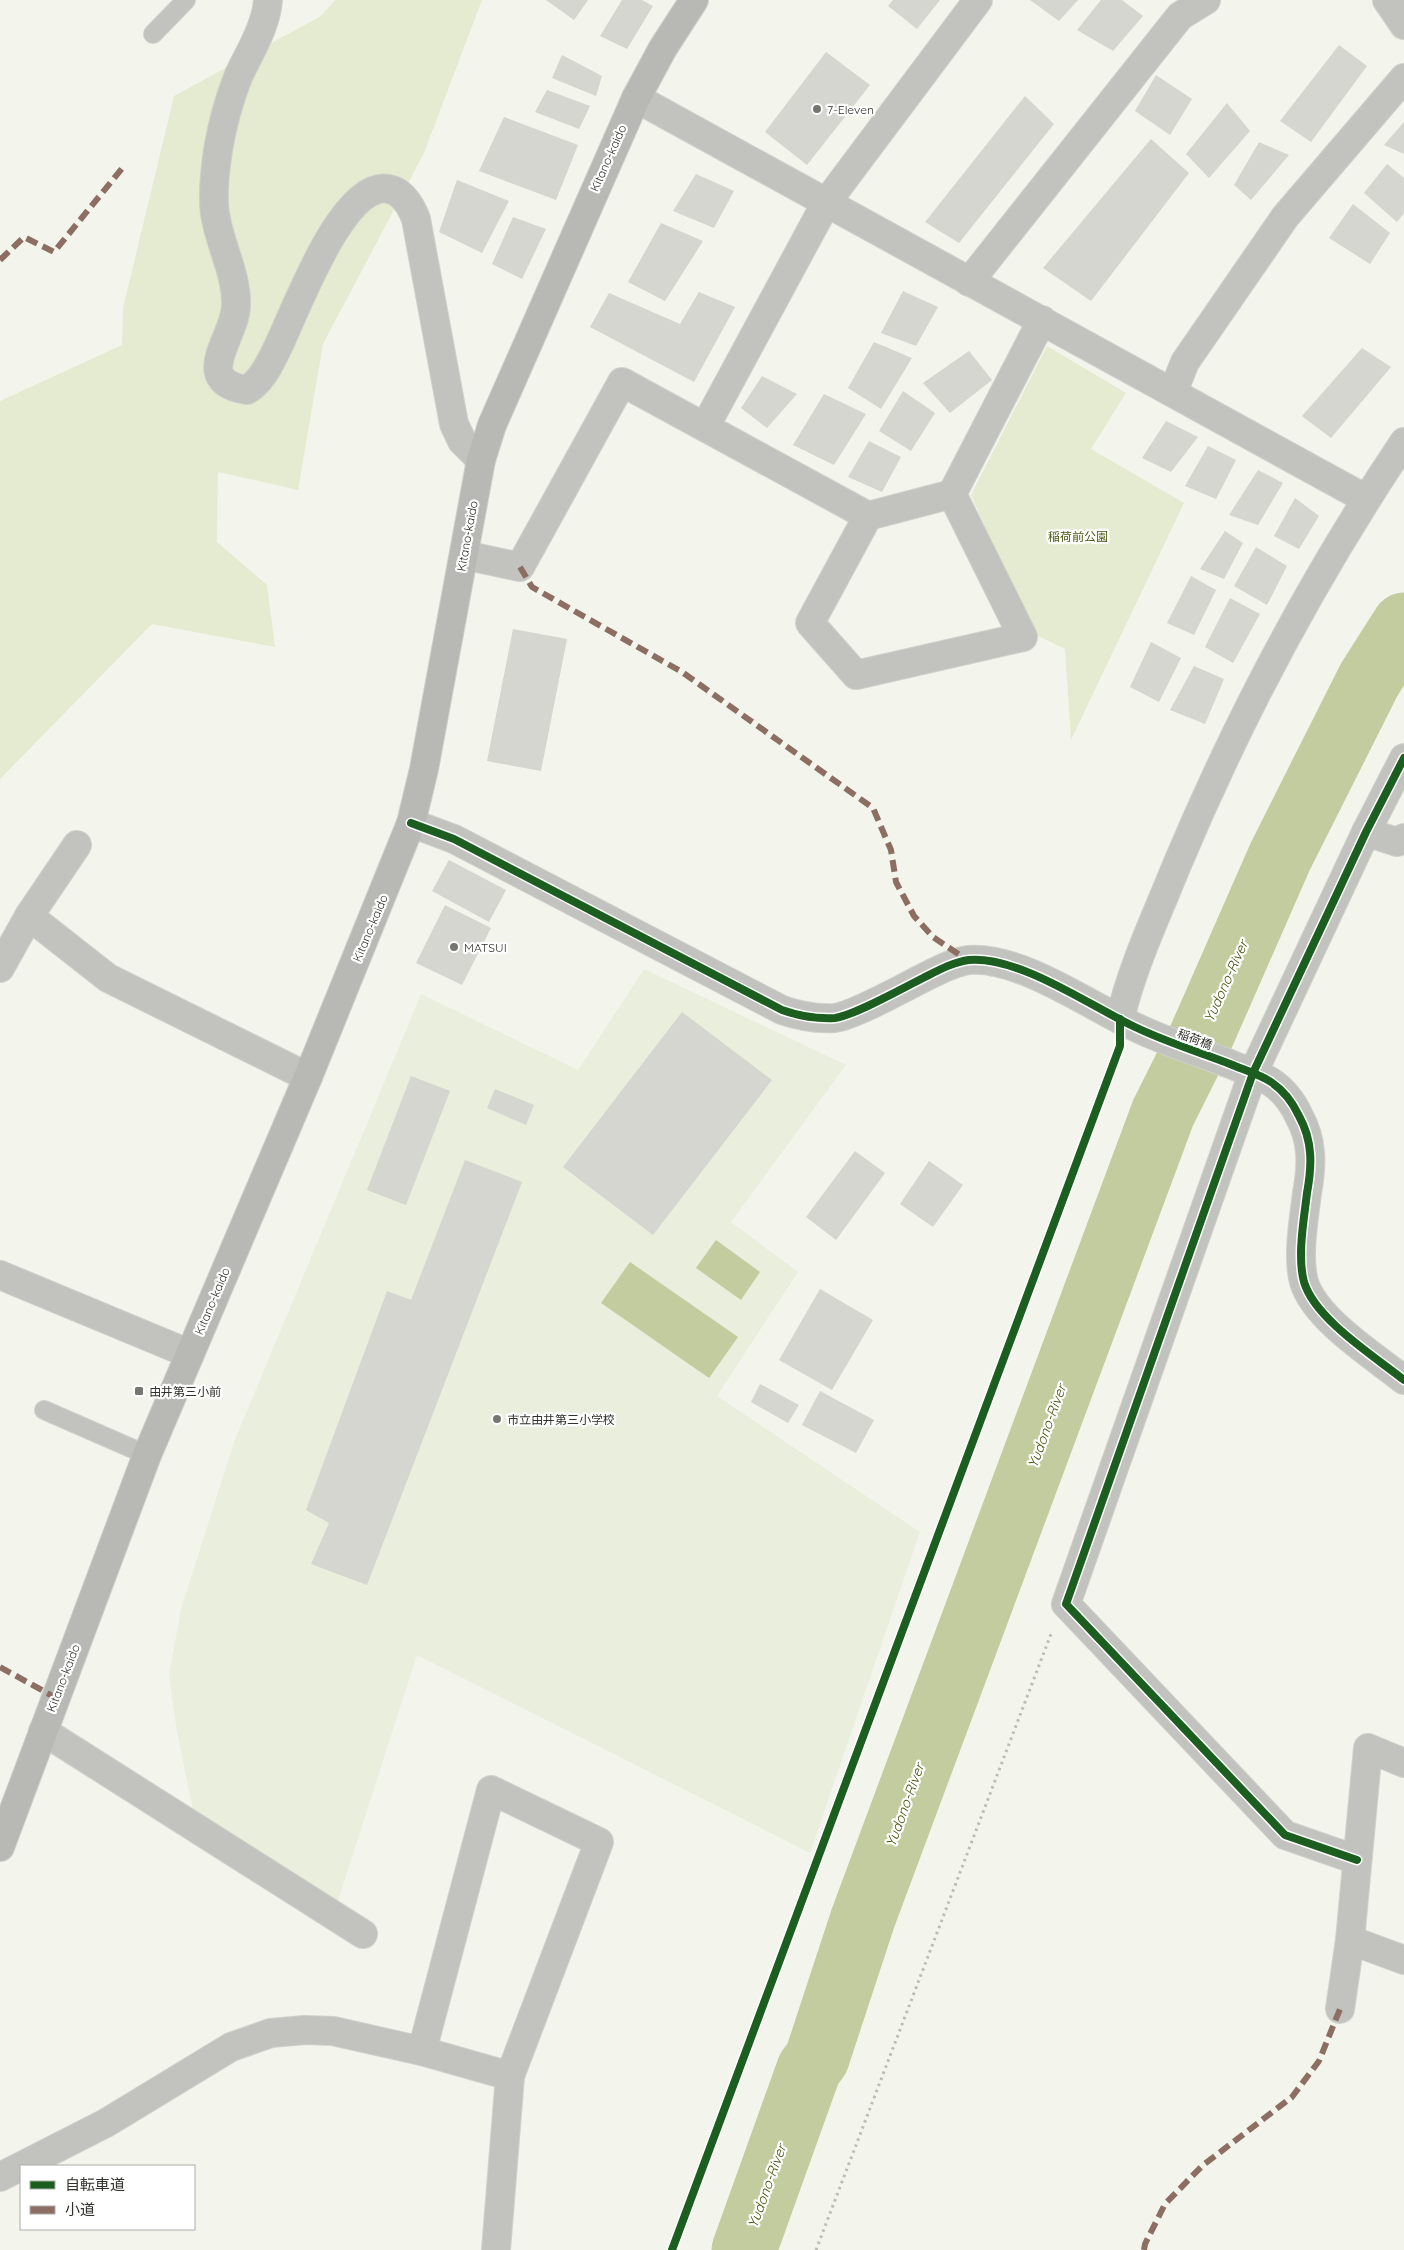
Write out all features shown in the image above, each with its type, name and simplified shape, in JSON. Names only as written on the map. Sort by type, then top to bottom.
[{"type":"main road","name":"Kitano-kaido","points":[[0,1847],[147,1455],[308,1077],[411,823],[424,769],[481,460],[492,425],[504,394],[636,98],[663,48],[694,0]]},
{"type":"street","points":[[268,0],[264,18],[229,104],[218,150],[214,183],[215,214],[234,279],[236,296],[236,314],[219,352],[218,366],[222,381],[232,388],[247,390],[257,384],[275,354],[305,285],[339,223],[352,206],[372,191],[384,188],[396,190],[411,207],[416,218],[454,424],[462,441],[481,460]]},
{"type":"street","points":[[705,427],[826,202],[978,0]]},
{"type":"street","points":[[969,282],[1175,8],[1206,0]]},
{"type":"street","points":[[1387,0],[1404,25]]},
{"type":"street","points":[[1173,392],[1185,362],[1285,217],[1404,78]]},
{"type":"street","points":[[636,98],[1366,499]]},
{"type":"street","points":[[464,556],[520,567],[622,382],[868,516],[952,494],[1042,320]]},
{"type":"street","points":[[1128,1024],[1126,995],[1204,802],[1269,668],[1366,499],[1404,442]]},
{"type":"street","points":[[868,516],[810,623],[856,675],[1023,637],[952,494]]},
{"type":"street","points":[[1357,1860],[1285,1835],[1066,1604],[1249,1072],[1404,758]]},
{"type":"street","name":"稲荷橋","points":[[411,823],[454,839],[633,934],[782,1010],[798,1016],[836,1018],[856,1011],[944,967],[967,960],[988,960],[1014,968],[1089,1001],[1128,1024],[1272,1083],[1287,1098],[1300,1116],[1309,1140],[1312,1167],[1302,1235],[1302,1269],[1307,1288],[1333,1324],[1404,1380]]},
{"type":"street","points":[[1366,832],[1397,842],[1404,838]]},
{"type":"street","points":[[0,968],[29,916],[78,845]]},
{"type":"street","points":[[29,916],[108,978],[308,1077]]},
{"type":"street","points":[[0,1275],[190,1354]]},
{"type":"street","points":[[43,1731],[363,1934]]},
{"type":"street","points":[[1340,2009],[1350,1940],[1368,1748],[1404,1764]]},
{"type":"street","points":[[422,2052],[491,1790],[600,1842],[510,2076],[496,2250]]},
{"type":"street","points":[[1350,1940],[1404,1960]]},
{"type":"street","points":[[24,2165],[106,2123],[231,2047],[271,2032],[333,2031],[422,2052],[510,2076]]},
{"type":"street","points":[[0,2177],[20,2167]]},
{"type":"lane","points":[[154,34],[186,0]]},
{"type":"lane","points":[[44,1410],[147,1455]]},
{"type":"path","points":[[816,2250],[1043,1653],[1066,1604]]},
{"type":"shaded area","name":"市立由井第三小学校","points":[[644,969],[846,1065],[731,1222],[798,1272],[717,1396],[920,1532],[810,1853],[417,1655],[336,1907],[193,1810],[176,1726],[169,1674],[181,1609],[234,1442],[421,994],[578,1070]]},
{"type":"shaded area","points":[[716,1240],[760,1272],[741,1300],[696,1268]]},
{"type":"shaded area","points":[[630,1262],[738,1337],[709,1378],[601,1303]]},
{"type":"green space","points":[[335,0],[482,0],[424,153],[323,344],[298,490],[218,472],[217,542],[267,585],[275,647],[152,624],[0,779],[0,401],[122,345],[123,308],[174,96],[321,16]]},
{"type":"green space","name":"稲荷前公園","points":[[1047,346],[1126,393],[1091,449],[1184,503],[1071,740],[1065,649],[1030,632],[971,495]]},
{"type":"building","points":[[546,0],[588,0],[574,20]]},
{"type":"building","points":[[622,0],[642,0],[653,6],[627,49],[600,36]]},
{"type":"building","points":[[893,0],[940,0],[917,29],[888,6]]},
{"type":"building","points":[[1030,0],[1078,0],[1059,21]]},
{"type":"building","points":[[1101,0],[1122,0],[1143,16],[1113,51],[1077,30]]},
{"type":"building","points":[[1339,45],[1367,66],[1311,142],[1280,121]]},
{"type":"building","name":"7-Eleven","points":[[826,52],[870,85],[807,165],[765,132]]},
{"type":"building","points":[[562,55],[602,76],[596,96],[552,78]]},
{"type":"building","points":[[1156,75],[1192,99],[1170,135],[1135,111]]},
{"type":"building","points":[[547,90],[590,106],[579,129],[535,112]]},
{"type":"building","points":[[1025,96],[1054,124],[959,243],[925,222]]},
{"type":"building","points":[[1227,103],[1250,131],[1209,178],[1186,154]]},
{"type":"building","points":[[504,117],[578,145],[556,200],[479,171]]},
{"type":"building","points":[[1404,122],[1404,154],[1384,145]]},
{"type":"building","points":[[1151,139],[1189,173],[1091,301],[1043,268]]},
{"type":"building","points":[[1259,142],[1289,155],[1251,200],[1234,185]]},
{"type":"building","points":[[1387,164],[1404,178],[1404,213],[1397,222],[1364,193]]},
{"type":"building","points":[[696,174],[734,191],[714,228],[673,211]]},
{"type":"building","points":[[457,180],[509,201],[482,253],[439,232]]},
{"type":"building","points":[[1353,204],[1390,233],[1370,264],[1329,238]]},
{"type":"building","points":[[513,217],[546,229],[522,279],[492,264]]},
{"type":"building","points":[[661,223],[703,241],[665,301],[628,282]]},
{"type":"building","points":[[903,291],[938,307],[916,346],[881,333]]},
{"type":"building","points":[[699,292],[735,307],[694,382],[590,327],[609,293],[680,324]]},
{"type":"building","points":[[874,342],[912,358],[881,409],[848,388]]},
{"type":"building","points":[[1362,348],[1391,367],[1331,438],[1302,416]]},
{"type":"building","points":[[969,351],[992,380],[950,413],[923,383]]},
{"type":"building","points":[[762,376],[797,394],[767,428],[741,408]]},
{"type":"building","points":[[903,391],[935,413],[911,451],[879,431]]},
{"type":"building","points":[[824,394],[866,414],[834,465],[793,445]]},
{"type":"building","points":[[1166,421],[1198,437],[1171,472],[1142,458]]},
{"type":"building","points":[[869,441],[901,457],[882,492],[848,477]]},
{"type":"building","points":[[1208,446],[1236,460],[1216,499],[1185,486]]},
{"type":"building","points":[[1258,470],[1283,483],[1258,525],[1229,515]]},
{"type":"building","points":[[1295,498],[1319,516],[1299,549],[1274,536]]},
{"type":"building","points":[[1225,531],[1243,543],[1224,579],[1200,569]]},
{"type":"building","points":[[1256,547],[1287,566],[1267,605],[1234,586]]},
{"type":"building","points":[[1191,576],[1216,590],[1194,635],[1167,623]]},
{"type":"building","points":[[1230,598],[1260,614],[1233,663],[1205,647]]},
{"type":"building","points":[[513,629],[567,639],[541,771],[487,761]]},
{"type":"building","points":[[1151,642],[1181,658],[1159,702],[1130,687]]},
{"type":"building","points":[[1194,666],[1224,679],[1205,724],[1170,710]]},
{"type":"building","points":[[449,860],[506,890],[489,922],[432,891]]},
{"type":"building","points":[[445,905],[491,928],[462,985],[416,963]]},
{"type":"building","points":[[682,1012],[772,1080],[653,1235],[563,1167]]},
{"type":"building","points":[[411,1076],[450,1091],[406,1205],[367,1190]]},
{"type":"building","points":[[495,1089],[534,1105],[526,1125],[487,1108]]},
{"type":"building","points":[[855,1151],[885,1173],[836,1240],[806,1217]]},
{"type":"building","points":[[465,1160],[522,1182],[367,1585],[311,1564],[329,1523],[306,1510],[387,1291],[411,1300]]},
{"type":"building","points":[[929,1161],[963,1185],[933,1227],[900,1204]]},
{"type":"building","points":[[820,1289],[873,1320],[832,1390],[779,1360]]},
{"type":"building","points":[[760,1384],[799,1405],[788,1423],[751,1402]]},
{"type":"building","points":[[820,1391],[874,1420],[856,1453],[802,1425]]},
{"type":"waterway","name":"Yudono-River","points":[[744,2250],[809,2069],[817,2058],[863,1918],[1163,1113],[1201,1037],[1280,857],[1369,680],[1404,625]]},
{"type":"marked path","points":[[0,260],[24,237],[54,252],[124,166]]},
{"type":"marked path","points":[[520,567],[532,587],[682,672],[873,808],[891,850],[896,882],[914,916],[933,937],[967,960]]},
{"type":"marked path","points":[[0,1667],[56,1698]]},
{"type":"marked path","points":[[1144,2250],[1145,2244],[1165,2204],[1202,2166],[1292,2097],[1319,2061],[1340,2009]]},
{"type":"cycle path","points":[[1357,1860],[1285,1835],[1066,1604],[1253,1073],[1366,832],[1404,758]]},
{"type":"cycle path","points":[[411,823],[454,839],[788,1012],[808,1017],[835,1018],[844,1016],[951,965],[969,960],[989,961],[1032,974],[1147,1032],[1266,1079],[1280,1089],[1294,1106],[1304,1125],[1309,1144],[1310,1173],[1303,1226],[1301,1261],[1304,1282],[1310,1296],[1320,1310],[1347,1336],[1404,1380]]},
{"type":"cycle path","points":[[672,2250],[1120,1046],[1120,1019]]},
{"type":"place","name":"7-Eleven","points":[[817,109]]},
{"type":"place","name":"MATSUI","points":[[454,947]]},
{"type":"place","name":"由井第三小前","points":[[139,1391]]},
{"type":"place","name":"市立由井第三小学校","points":[[497,1419]]}]
